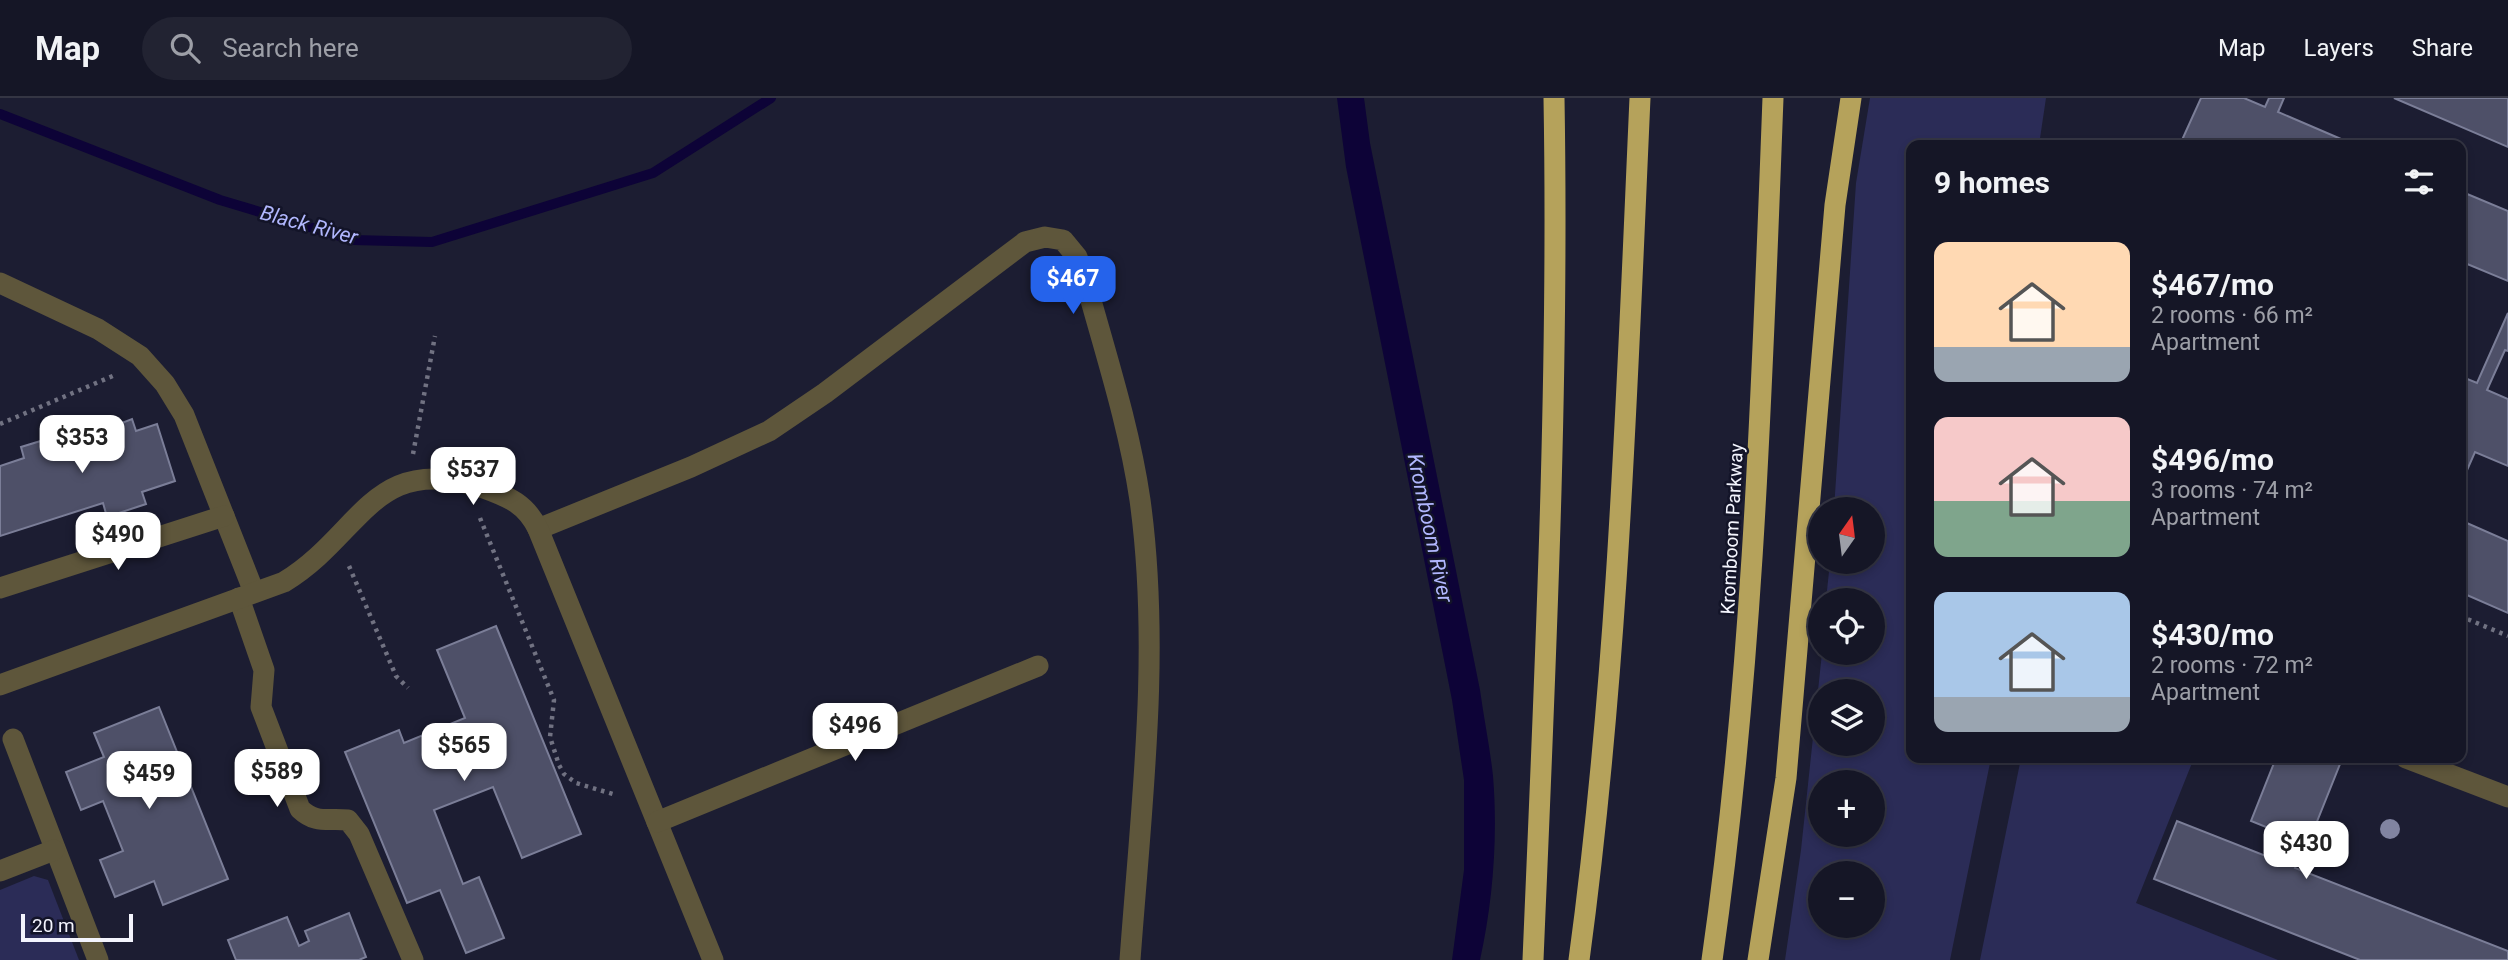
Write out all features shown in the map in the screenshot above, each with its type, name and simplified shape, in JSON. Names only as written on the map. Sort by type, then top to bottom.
[{"type":"highway","points":[[1533,960],[1550,491],[1556,206],[1554,98]]},
{"type":"highway","points":[[1579,960],[1611,673],[1619,559],[1640,98]]},
{"type":"highway","name":"Kromboom Parkway","points":[[1712,960],[1735,778],[1752,589],[1773,98]]},
{"type":"highway","points":[[1758,960],[1786,778],[1835,205],[1851,98]]},
{"type":"street","points":[[538,529],[691,467],[769,431],[825,393],[1025,242],[1045,236],[1063,240],[1077,257],[1085,279],[1133,458],[1146,554],[1150,670],[1130,960]]},
{"type":"street","points":[[0,283],[98,329],[140,356],[165,384],[184,415],[224,516],[264,670],[261,708],[300,808],[309,818],[323,822],[348,820],[359,834],[414,960]]},
{"type":"street","points":[[0,685],[284,582],[305,569],[388,489],[409,481],[435,477],[462,481],[499,494],[523,505],[538,529],[713,960]]},
{"type":"street","points":[[0,587],[224,516]]},
{"type":"street","points":[[657,822],[1038,666]]},
{"type":"street","points":[[13,739],[98,960]]},
{"type":"street","points":[[2419,763],[2508,797]]},
{"type":"street","points":[[0,871],[54,849]]},
{"type":"path","points":[[413,454],[435,336]]},
{"type":"path","points":[[0,424],[111,378],[140,356]]},
{"type":"path","points":[[478,515],[554,700],[550,737],[559,765],[564,774],[576,783],[624,796]]},
{"type":"path","points":[[346,560],[396,676],[408,688]]},
{"type":"path","points":[[2466,618],[2508,636]]},
{"type":"shaded area","points":[[1870,98],[2046,98],[2040,140],[1906,140],[1906,763],[1990,763],[1950,960],[1785,960],[1808,784],[1808,847],[1885,847],[1885,770],[1810,770],[1811,756],[1885,756],[1885,679],[1819,679],[1821,665],[1885,665],[1885,588],[1827,588],[1829,574],[1885,574],[1885,497],[1835,497],[1856,183]]},
{"type":"shaded area","points":[[2020,763],[2192,763],[2136,903],[2278,960],[1980,960]]},
{"type":"shaded area","points":[[34,876],[48,880],[79,960],[0,960],[0,890]]},
{"type":"water","name":"Kromboom River","points":[[1337,98],[1364,98],[1370,143],[1480,690],[1493,776],[1495,845],[1488,915],[1480,960],[1452,960],[1464,870],[1464,780],[1452,700],[1346,167]]},
{"type":"building","points":[[2201,98],[2244,98],[2265,107],[2269,98],[2284,98],[2278,112],[2343,140],[2182,140]]},
{"type":"building","points":[[2394,98],[2508,98],[2508,147]]},
{"type":"building","points":[[2466,194],[2508,211],[2508,281],[2466,264]]},
{"type":"building","points":[[2508,313],[2508,351],[2505,350],[2487,390],[2508,399],[2508,466],[2475,452],[2466,472],[2466,378],[2477,383]]},
{"type":"building","points":[[132,419],[136,431],[157,424],[175,481],[142,492],[146,504],[107,517],[103,503],[0,536],[0,466],[24,458],[21,447],[70,432],[73,442]]},
{"type":"building","points":[[2466,523],[2508,541],[2508,613],[2466,595]]},
{"type":"building","points":[[496,626],[581,834],[522,858],[493,787],[434,810],[463,884],[479,877],[504,938],[466,953],[440,890],[407,903],[345,752],[399,730],[404,743],[465,718],[437,650]]},
{"type":"building","points":[[159,707],[228,879],[163,905],[154,881],[115,897],[100,860],[123,851],[103,801],[81,810],[66,772],[104,757],[94,733]]},
{"type":"building","points":[[2274,763],[2340,764],[2308,844],[2305,842],[2295,868],[2508,951],[2508,960],[2360,960],[2154,879],[2177,821],[2281,862],[2291,837],[2251,821]]},
{"type":"building","points":[[349,913],[366,957],[359,960],[236,960],[228,940],[287,917],[299,946],[309,941],[305,931]]},
{"type":"waterway","name":"Black River","points":[[0,114],[220,200],[353,240],[432,242],[653,173],[771,98]]}]
